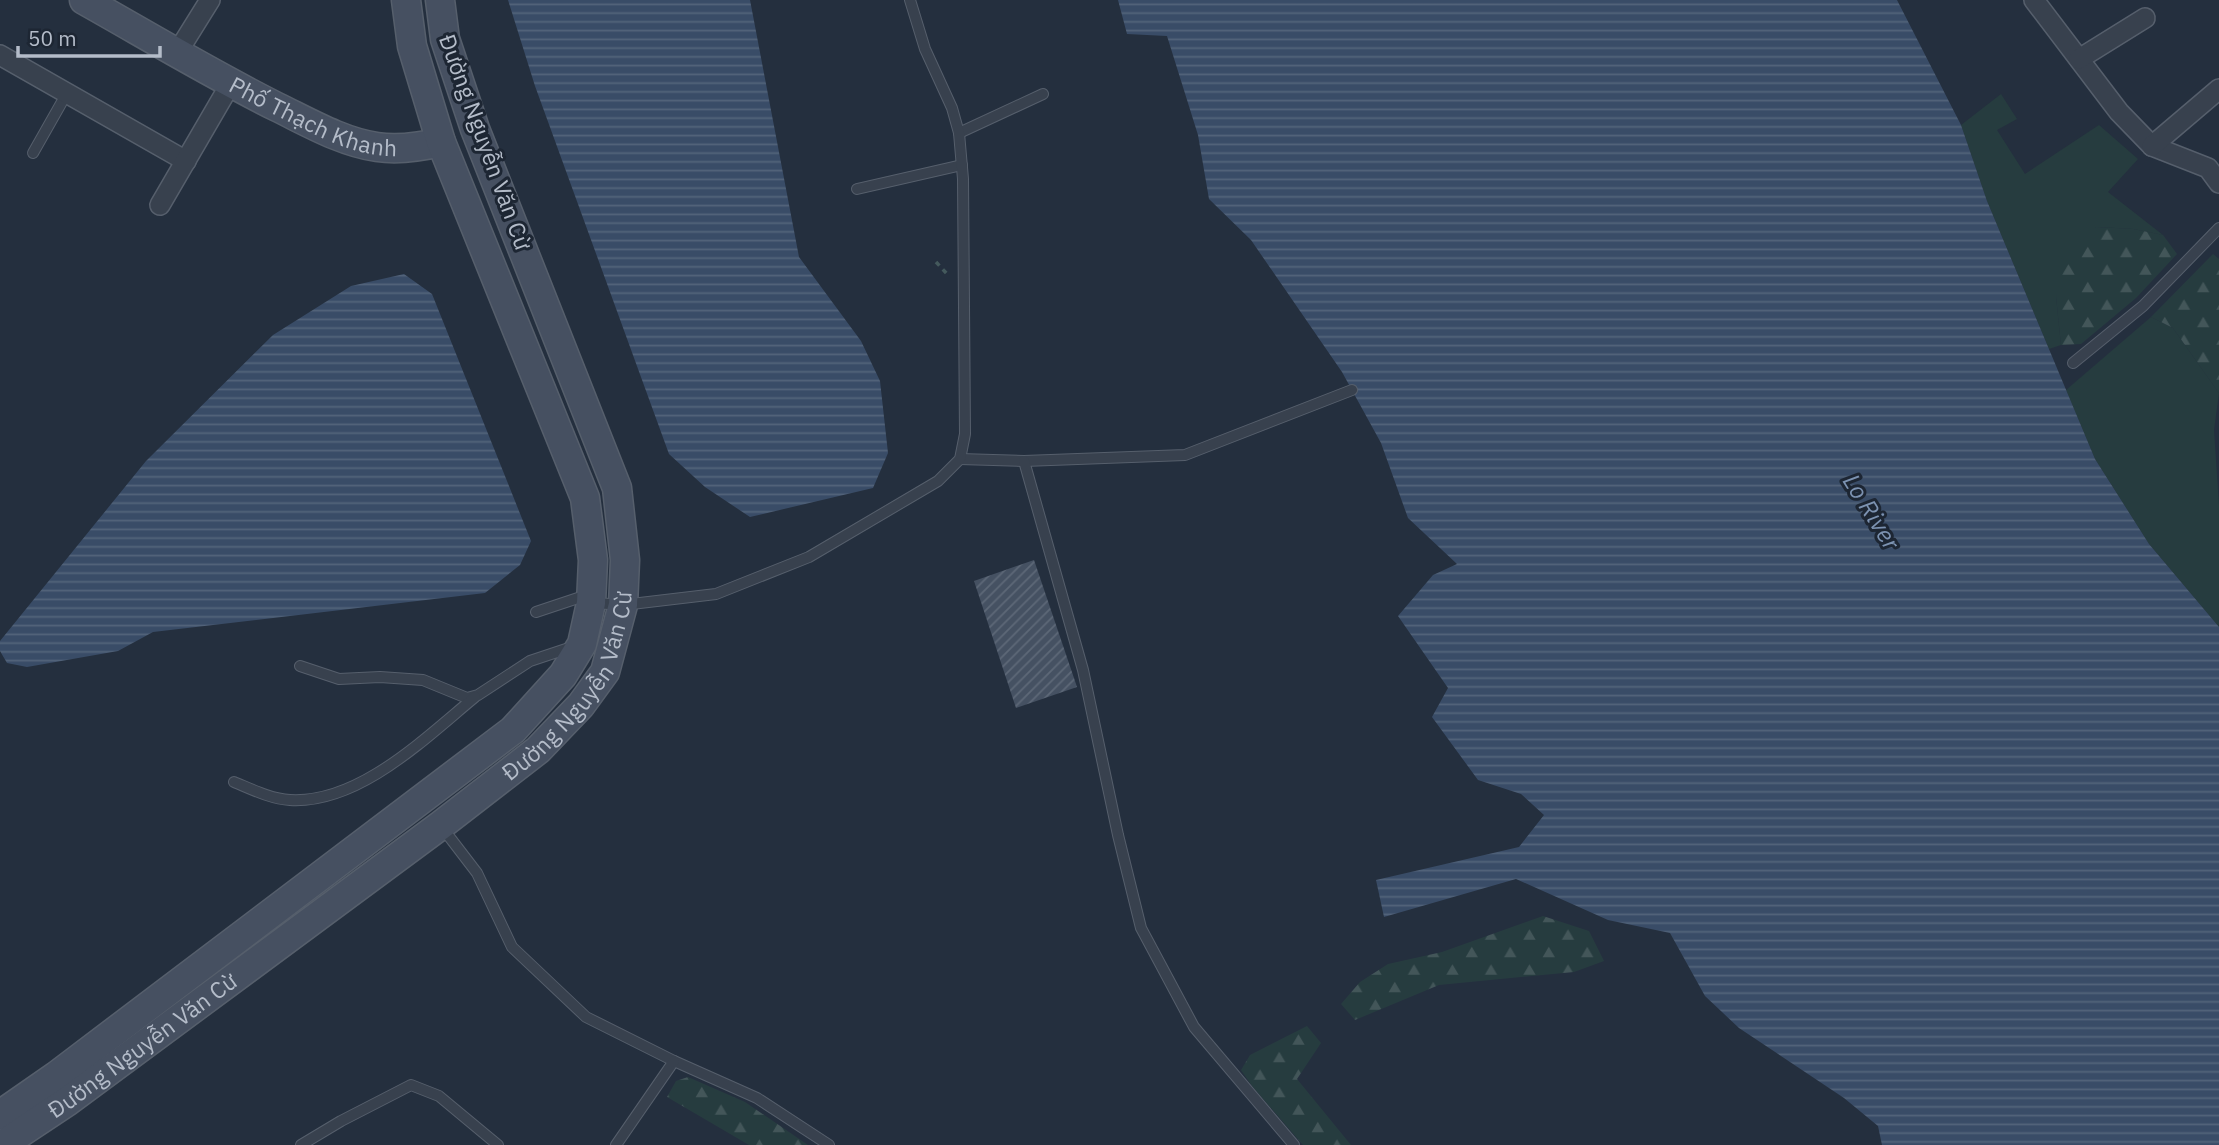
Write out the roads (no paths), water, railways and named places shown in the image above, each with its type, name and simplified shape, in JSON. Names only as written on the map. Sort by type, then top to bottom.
[{"type":"main road","name":"Phố Thạch Khanh","points":[[84,0],[231,83],[300,118],[360,143],[399,148],[441,142]]},
{"type":"main road","name":"Đường Nguyễn Văn Cừ","points":[[0,1115],[513,730],[563,675],[582,644],[591,598],[593,560],[585,498],[441,142],[412,46],[407,0]]},
{"type":"main road","name":"Đường Nguyễn Văn Cừ","points":[[2,1145],[68,1101],[538,750],[581,705],[605,672],[623,605],[625,560],[617,488],[475,129],[445,39],[440,0]]},
{"type":"street","points":[[177,53],[210,0]]},
{"type":"street","points":[[2034,0],[2119,113],[2152,146],[2208,168],[2219,183]]},
{"type":"street","points":[[2079,59],[2145,18]]},
{"type":"street","points":[[0,55],[186,161]]},
{"type":"street","points":[[160,205],[231,83]]},
{"type":"street","points":[[2152,146],[2219,89]]},
{"type":"lane","points":[[536,612],[591,598],[623,605],[716,594],[809,557],[938,481],[960,459],[965,434],[962,165],[959,133],[952,108],[925,49],[910,0]]},
{"type":"lane","points":[[33,153],[67,93]]},
{"type":"lane","points":[[959,133],[1043,94]]},
{"type":"lane","points":[[857,189],[962,165]]},
{"type":"lane","points":[[2073,363],[2143,306],[2219,228]]},
{"type":"lane","points":[[960,459],[1024,461],[1185,455],[1352,390]]},
{"type":"lane","points":[[1024,461],[1083,670],[1141,928],[1194,1027],[1294,1145]]},
{"type":"lane","points":[[234,782],[288,800],[319,799],[353,787],[411,749],[478,695],[530,662],[582,644]]},
{"type":"lane","points":[[300,666],[339,679],[380,677],[423,680],[467,698],[478,695]]},
{"type":"lane","points":[[441,825],[477,873],[512,947],[586,1017],[757,1098],[828,1145]]},
{"type":"lane","points":[[616,1145],[674,1061]]},
{"type":"lane","points":[[301,1145],[411,1085],[439,1096],[498,1145]]},
{"type":"water","points":[[508,0],[750,0],[799,257],[861,341],[880,381],[888,453],[873,488],[750,517],[705,487],[669,454],[535,86]]},
{"type":"water","name":"Lo River","points":[[1118,0],[1897,0],[1961,125],[1987,201],[2095,459],[2149,544],[2219,627],[2219,1145],[1882,1145],[1878,1126],[1844,1098],[1739,1028],[1705,996],[1670,933],[1608,920],[1516,879],[1384,917],[1376,880],[1519,847],[1544,815],[1521,794],[1478,780],[1432,717],[1448,688],[1398,616],[1433,575],[1457,564],[1408,518],[1381,443],[1342,372],[1251,240],[1209,199],[1198,135],[1167,36],[1127,34]]},
{"type":"water","points":[[404,274],[432,294],[531,541],[520,565],[485,593],[153,632],[118,651],[27,667],[7,663],[0,651],[0,641],[146,461],[273,335],[351,286]]}]
